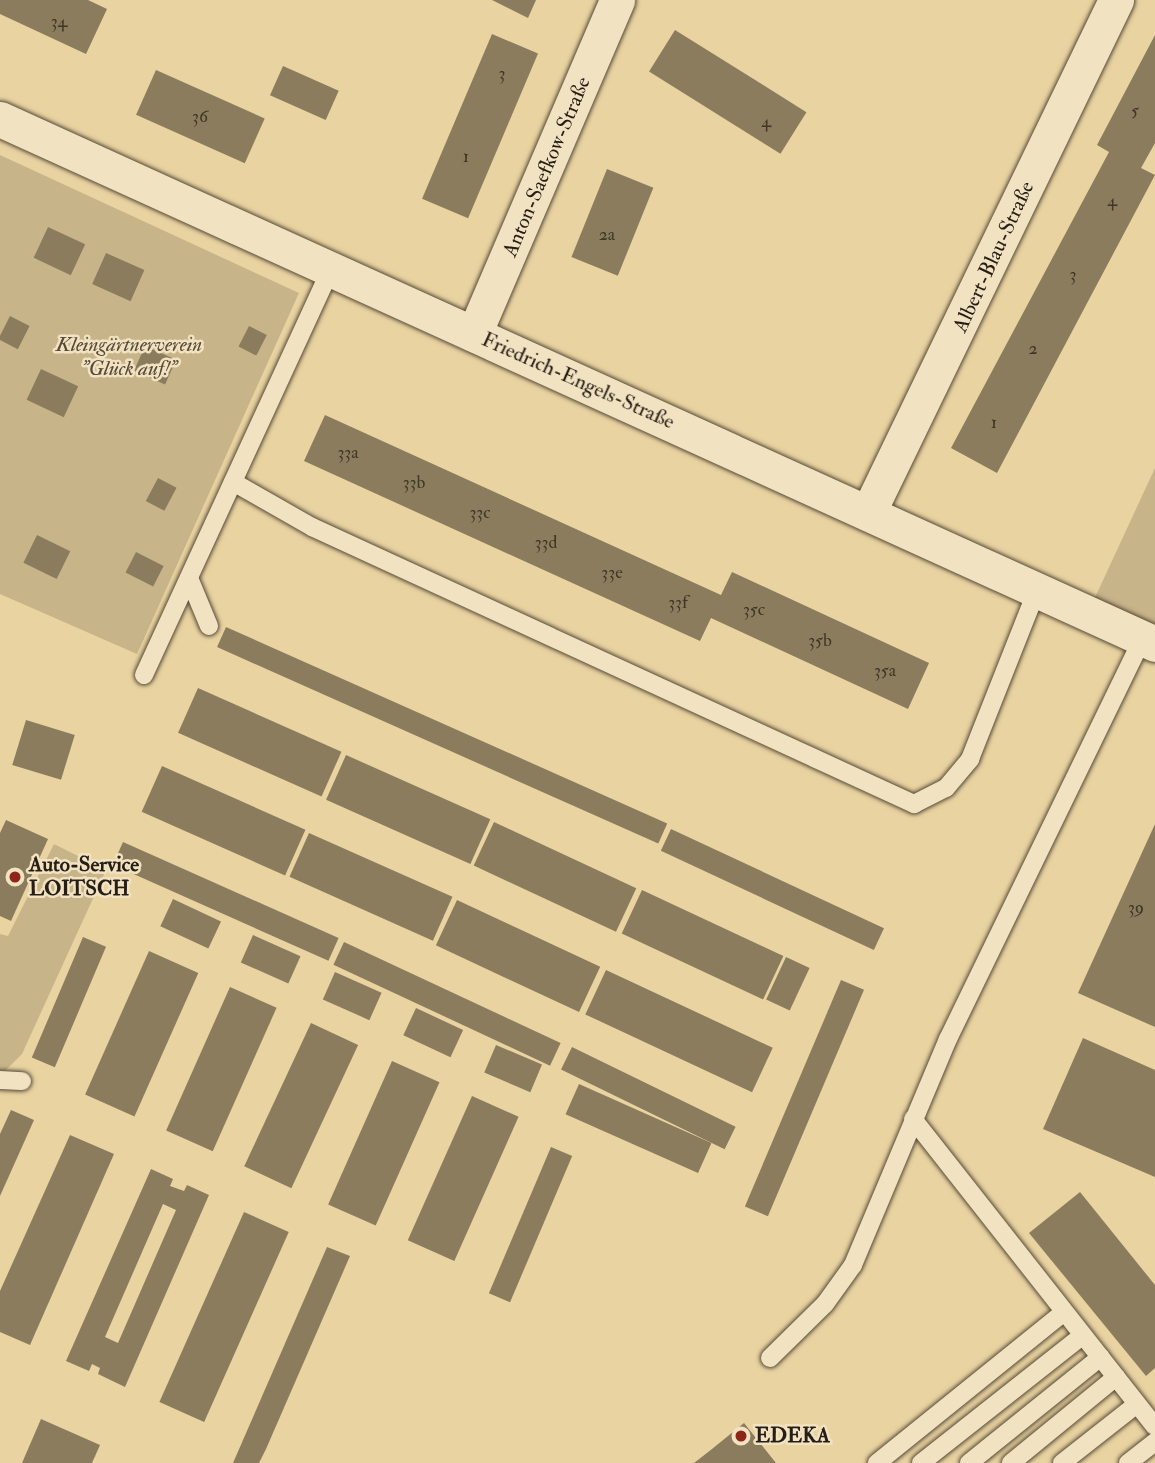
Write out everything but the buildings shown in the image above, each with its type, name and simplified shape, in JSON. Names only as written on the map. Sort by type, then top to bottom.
[{"type":"street","name":"Anton-Saefkow-Straße","points":[[474,334],[617,0]]},
{"type":"street","name":"Albert-Blau-Straße","points":[[868,513],[1116,0]]},
{"type":"street","name":"Friedrich-Engels-Straße","points":[[0,119],[1149,641]]},
{"type":"lane","points":[[144,675],[331,269]]},
{"type":"lane","points":[[233,482],[312,527],[914,804],[946,788],[970,759],[1037,590]]},
{"type":"lane","points":[[189,578],[209,626]]},
{"type":"lane","points":[[769,1358],[825,1304],[853,1265],[913,1119],[1149,641]]},
{"type":"lane","points":[[0,1080],[22,1081]]},
{"type":"lane","points":[[913,1119],[1155,1426]]},
{"type":"lane","points":[[877,1463],[1065,1312]]},
{"type":"lane","points":[[921,1463],[1083,1335]]},
{"type":"lane","points":[[969,1463],[1101,1357]]},
{"type":"lane","points":[[1011,1463],[1116,1377]]},
{"type":"lane","points":[[1062,1463],[1137,1404]]},
{"type":"lane","points":[[1128,1463],[1155,1442]]},
{"type":"green space","name":"Kleingärtnerverein \"Glück auf!\"","points":[[0,155],[299,293],[137,654],[0,594]]},
{"type":"green space","points":[[1155,468],[1155,632],[1092,604]]},
{"type":"green space","points":[[54,844],[106,870],[22,1054],[0,1076],[0,934],[8,936]]},
{"type":"place","name":"Auto-Service LOITSCH","points":[[15,877]]},
{"type":"place","name":"EDEKA","points":[[741,1436]]}]
